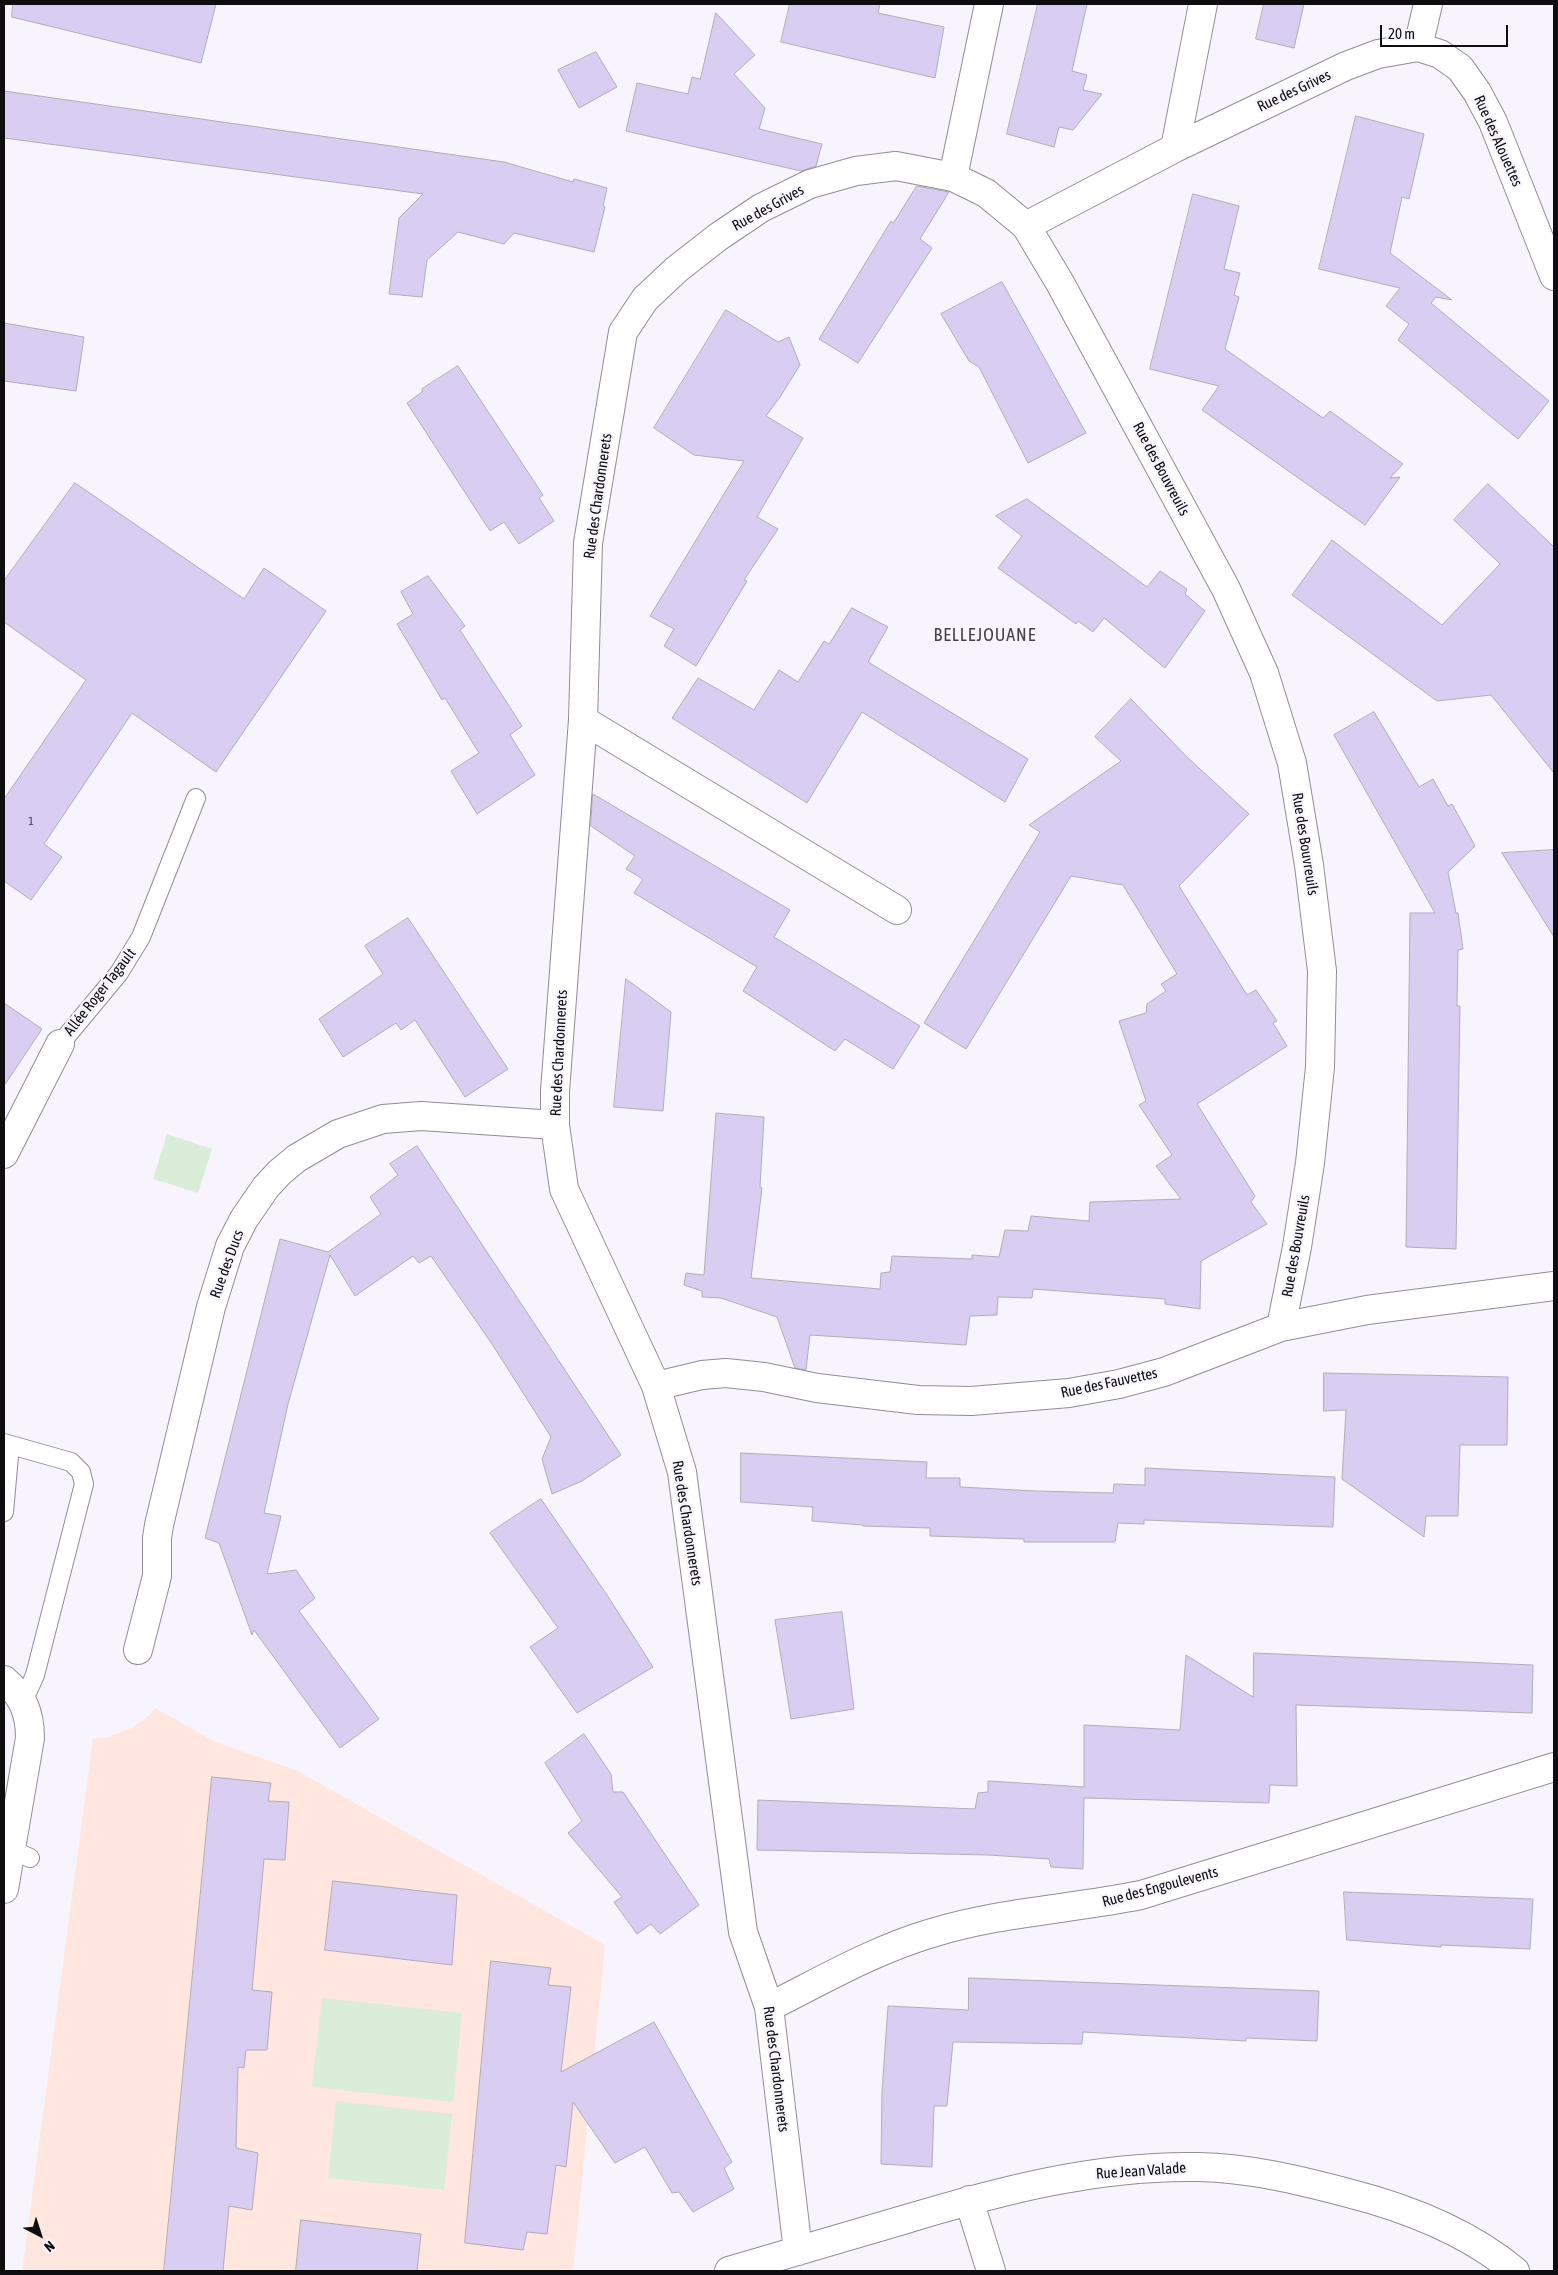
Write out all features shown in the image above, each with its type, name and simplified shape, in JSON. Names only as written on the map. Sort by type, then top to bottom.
[{"type":"street","points":[[953,177],[989,4]]},
{"type":"street","points":[[1175,148],[1204,4]]},
{"type":"street","points":[[1418,47],[1428,4]]},
{"type":"street","name":"Rue des Grives","points":[[1026,226],[1175,148],[1346,66],[1378,54],[1418,47]]},
{"type":"street","name":"Rue des Alouettes","points":[[1418,47],[1440,54],[1460,68],[1476,92],[1493,122],[1554,276]]},
{"type":"street","name":"Rue des Grives","points":[[623,332],[645,299],[677,269],[718,237],[762,208],[810,184],[856,171],[896,166],[953,177],[986,194],[1026,226],[1060,283],[1122,396]]},
{"type":"street","name":"Rue des Chardonnerets","points":[[623,332],[588,543],[583,720],[556,1073],[555,1125],[564,1189],[656,1386],[682,1472],[743,1932],[769,2007],[798,2251]]},
{"type":"street","name":"Rue des Bouvreuils","points":[[1122,396],[1226,589],[1264,673],[1292,763],[1302,812],[1322,971],[1320,1067],[1310,1163],[1281,1327]]},
{"type":"street","points":[[583,720],[897,910]]},
{"type":"street","name":"Allée Roger Tagault","points":[[4,1154],[60,1044]]},
{"type":"street","name":"Rue des Ducs","points":[[138,1650],[157,1576],[159,1525],[211,1306],[237,1230],[266,1187],[280,1172],[315,1147],[352,1128],[382,1119],[421,1116],[555,1125]]},
{"type":"street","name":"Rue des Fauvettes","points":[[656,1386],[702,1375],[726,1373],[764,1377],[817,1388],[918,1400],[971,1401],[1069,1393],[1137,1380],[1164,1372],[1281,1327],[1368,1310],[1554,1286]]},
{"type":"street","points":[[4,1680],[14,1689],[23,1702],[30,1721],[20,1854],[4,1889]]},
{"type":"street","name":"Rue des Engoulevents","points":[[769,2007],[873,1953],[932,1932],[1012,1914],[1090,1905],[1141,1895],[1554,1768]]},
{"type":"street","name":"Rue Jean Valade","points":[[729,2271],[968,2200],[1036,2184],[1121,2170],[1198,2167],[1252,2171],[1298,2179],[1372,2199],[1442,2226],[1483,2247],[1515,2271]]},
{"type":"street","points":[[968,2200],[991,2271]]},
{"type":"lane","name":"Allée Roger Tagault","points":[[60,1044],[130,958],[141,937],[196,798]]},
{"type":"lane","points":[[4,1512],[7,1444],[71,1462],[81,1472],[84,1484],[35,1675],[23,1702]]},
{"type":"shaded area","points":[[155,1708],[215,1742],[298,1771],[605,1945],[573,2271],[22,2271],[93,1739],[108,1737],[132,1728],[150,1715]]},
{"type":"green space","points":[[167,1134],[212,1149],[198,1193],[153,1179]]},
{"type":"green space","points":[[322,1998],[462,2013],[453,2102],[312,2087]]},
{"type":"green space","points":[[336,2101],[452,2114],[444,2190],[328,2178]]},
{"type":"building","points":[[13,4],[216,4],[201,63],[12,17]]},
{"type":"building","points":[[790,4],[880,4],[878,13],[944,27],[935,78],[781,42]]},
{"type":"building","points":[[1038,4],[1087,4],[1072,71],[1087,75],[1083,90],[1102,94],[1073,130],[1059,127],[1054,147],[1007,134]]},
{"type":"building","points":[[1264,4],[1304,4],[1294,48],[1256,39]]},
{"type":"building","points":[[716,13],[755,55],[734,74],[765,108],[759,129],[822,144],[816,166],[801,171],[626,131],[637,83],[688,94],[692,77],[700,79]]},
{"type":"building","points":[[596,52],[617,87],[579,108],[558,70]]},
{"type":"building","points":[[4,91],[504,162],[573,182],[574,179],[607,188],[603,206],[605,207],[594,252],[514,233],[504,244],[458,232],[427,260],[422,297],[389,294],[399,218],[423,194],[4,138]]},
{"type":"building","points":[[1356,116],[1424,134],[1409,199],[1402,197],[1390,253],[1452,300],[1436,297],[1431,303],[1549,401],[1518,439],[1398,340],[1409,324],[1386,306],[1400,288],[1319,269]]},
{"type":"building","points":[[917,186],[949,192],[920,239],[932,248],[858,363],[819,339],[891,221],[893,223]]},
{"type":"building","points":[[1193,194],[1239,206],[1224,269],[1240,273],[1234,295],[1239,297],[1225,349],[1323,418],[1330,411],[1403,464],[1390,478],[1400,477],[1365,525],[1202,410],[1219,386],[1150,369]]},
{"type":"building","points":[[1002,282],[1086,433],[1028,463],[979,367],[969,361],[941,314]]},
{"type":"building","points":[[726,310],[778,342],[789,337],[800,365],[766,416],[803,438],[757,517],[778,529],[744,580],[747,581],[696,666],[664,646],[674,629],[650,616],[744,461],[694,455],[654,428]]},
{"type":"building","points":[[4,323],[84,337],[76,391],[4,381]]},
{"type":"building","points":[[458,366],[543,495],[539,498],[554,521],[519,544],[504,522],[490,531],[407,403],[422,392],[422,389]]},
{"type":"building","points":[[75,483],[244,599],[264,568],[326,611],[216,772],[132,713],[44,844],[62,857],[31,900],[4,881],[4,799],[86,680],[4,622],[4,581]]},
{"type":"building","points":[[1488,484],[1554,547],[1554,773],[1491,695],[1437,701],[1292,595],[1332,540],[1442,625],[1500,564],[1454,520]]},
{"type":"building","points":[[1027,499],[1147,587],[1160,571],[1187,589],[1185,594],[1205,611],[1165,668],[1104,618],[1093,632],[1078,621],[1076,624],[998,568],[1022,536],[996,516]]},
{"type":"building","points":[[428,576],[465,626],[460,630],[522,726],[510,735],[535,775],[477,814],[451,771],[479,753],[445,698],[442,700],[397,624],[413,614],[401,592]]},
{"type":"building","points":[[852,608],[888,627],[868,662],[1028,759],[1005,802],[862,712],[807,803],[672,718],[698,678],[754,710],[779,670],[798,682],[824,641],[829,644]]},
{"type":"building","points":[[1131,699],[1188,758],[1249,814],[1179,886],[1247,995],[1256,990],[1277,1021],[1273,1023],[1287,1046],[1197,1104],[1255,1196],[1251,1202],[1267,1224],[1201,1261],[1200,1309],[1165,1304],[1165,1299],[1033,1289],[1032,1298],[998,1297],[997,1315],[970,1316],[966,1345],[810,1335],[806,1370],[795,1368],[777,1317],[721,1298],[702,1297],[702,1291],[684,1285],[686,1273],[704,1275],[716,1113],[764,1117],[760,1187],[762,1188],[751,1278],[880,1289],[881,1273],[890,1272],[892,1256],[972,1259],[972,1255],[999,1257],[1005,1230],[1028,1231],[1031,1216],[1089,1221],[1090,1202],[1181,1199],[1156,1166],[1172,1155],[1139,1105],[1146,1101],[1119,1021],[1146,1013],[1147,1004],[1166,991],[1161,984],[1177,974],[1123,885],[1071,876],[966,1049],[924,1023],[1040,832],[1029,825],[1121,761],[1095,737]]},
{"type":"building","points":[[1374,712],[1419,787],[1433,779],[1448,806],[1452,804],[1475,846],[1448,872],[1456,913],[1458,913],[1463,949],[1458,950],[1457,1006],[1460,1006],[1456,1249],[1406,1247],[1410,913],[1435,913],[1334,735]]},
{"type":"building","points":[[593,794],[790,910],[774,937],[920,1026],[893,1069],[845,1039],[835,1051],[743,991],[757,967],[634,893],[643,879],[626,869],[635,856],[591,826]]},
{"type":"building","points":[[1554,850],[1554,937],[1502,853]]},
{"type":"building","points":[[408,918],[508,1069],[465,1097],[415,1020],[401,1030],[396,1023],[343,1057],[319,1019],[383,974],[365,946]]},
{"type":"building","points":[[626,979],[671,1012],[663,1111],[614,1107]]},
{"type":"building","points":[[4,1003],[42,1029],[4,1086]]},
{"type":"building","points":[[417,1146],[621,1455],[582,1481],[552,1494],[542,1459],[551,1437],[492,1344],[431,1256],[419,1263],[413,1256],[355,1296],[330,1255],[288,1404],[264,1513],[281,1516],[267,1574],[296,1570],[315,1598],[299,1611],[379,1719],[340,1748],[254,1630],[252,1635],[219,1543],[205,1538],[280,1239],[328,1252],[381,1214],[370,1197],[398,1175],[390,1164]]},
{"type":"building","points":[[1324,1373],[1508,1377],[1507,1445],[1460,1445],[1458,1516],[1426,1516],[1424,1537],[1342,1479],[1346,1410],[1324,1411]]},
{"type":"building","points":[[741,1453],[927,1462],[926,1478],[960,1478],[960,1487],[1036,1491],[1113,1493],[1114,1484],[1145,1485],[1145,1468],[1335,1477],[1333,1527],[1144,1520],[1144,1524],[1118,1523],[1115,1542],[1024,1542],[1024,1539],[930,1536],[930,1528],[863,1526],[812,1521],[813,1507],[741,1502]]},
{"type":"building","points":[[541,1499],[607,1595],[653,1667],[577,1713],[530,1647],[558,1628],[490,1533]]},
{"type":"building","points":[[842,1612],[854,1709],[791,1719],[775,1620]]},
{"type":"building","points":[[1254,1653],[1533,1665],[1532,1713],[1296,1705],[1297,1786],[1270,1785],[1269,1803],[1084,1798],[1083,1869],[1051,1867],[1049,1859],[989,1855],[757,1850],[758,1800],[975,1809],[978,1793],[988,1792],[988,1781],[1084,1787],[1084,1725],[1180,1730],[1186,1655],[1253,1697]]},
{"type":"building","points":[[584,1734],[611,1774],[613,1792],[623,1792],[699,1905],[660,1934],[651,1924],[637,1934],[614,1902],[622,1897],[568,1833],[582,1821],[545,1763]]},
{"type":"building","points":[[212,1777],[271,1783],[268,1801],[289,1802],[285,1860],[264,1859],[252,1990],[272,1992],[267,2050],[246,2050],[244,2068],[238,2067],[236,2148],[258,2153],[252,2210],[229,2206],[223,2271],[164,2271]]},
{"type":"building","points":[[333,1881],[457,1895],[452,1965],[325,1950]]},
{"type":"building","points":[[1344,1892],[1533,1899],[1530,1949],[1441,1945],[1441,1947],[1347,1940]]},
{"type":"building","points":[[491,1961],[551,1968],[548,1985],[571,1987],[561,2072],[654,2022],[732,2162],[724,2168],[734,2189],[693,2212],[679,2192],[672,2193],[645,2147],[615,2163],[573,2102],[566,2167],[556,2165],[547,2234],[527,2232],[523,2250],[465,2243]]},
{"type":"building","points":[[969,1978],[1319,1991],[1317,2041],[1246,2038],[1246,2041],[1083,2032],[1082,2044],[953,2042],[947,2106],[934,2106],[932,2167],[881,2164],[882,2092],[888,2006],[968,2010]]},
{"type":"building","points":[[301,2220],[421,2234],[417,2271],[296,2271]]},
{"type":"district","name":"BELLEJOUANE","points":[[985,635]]}]
